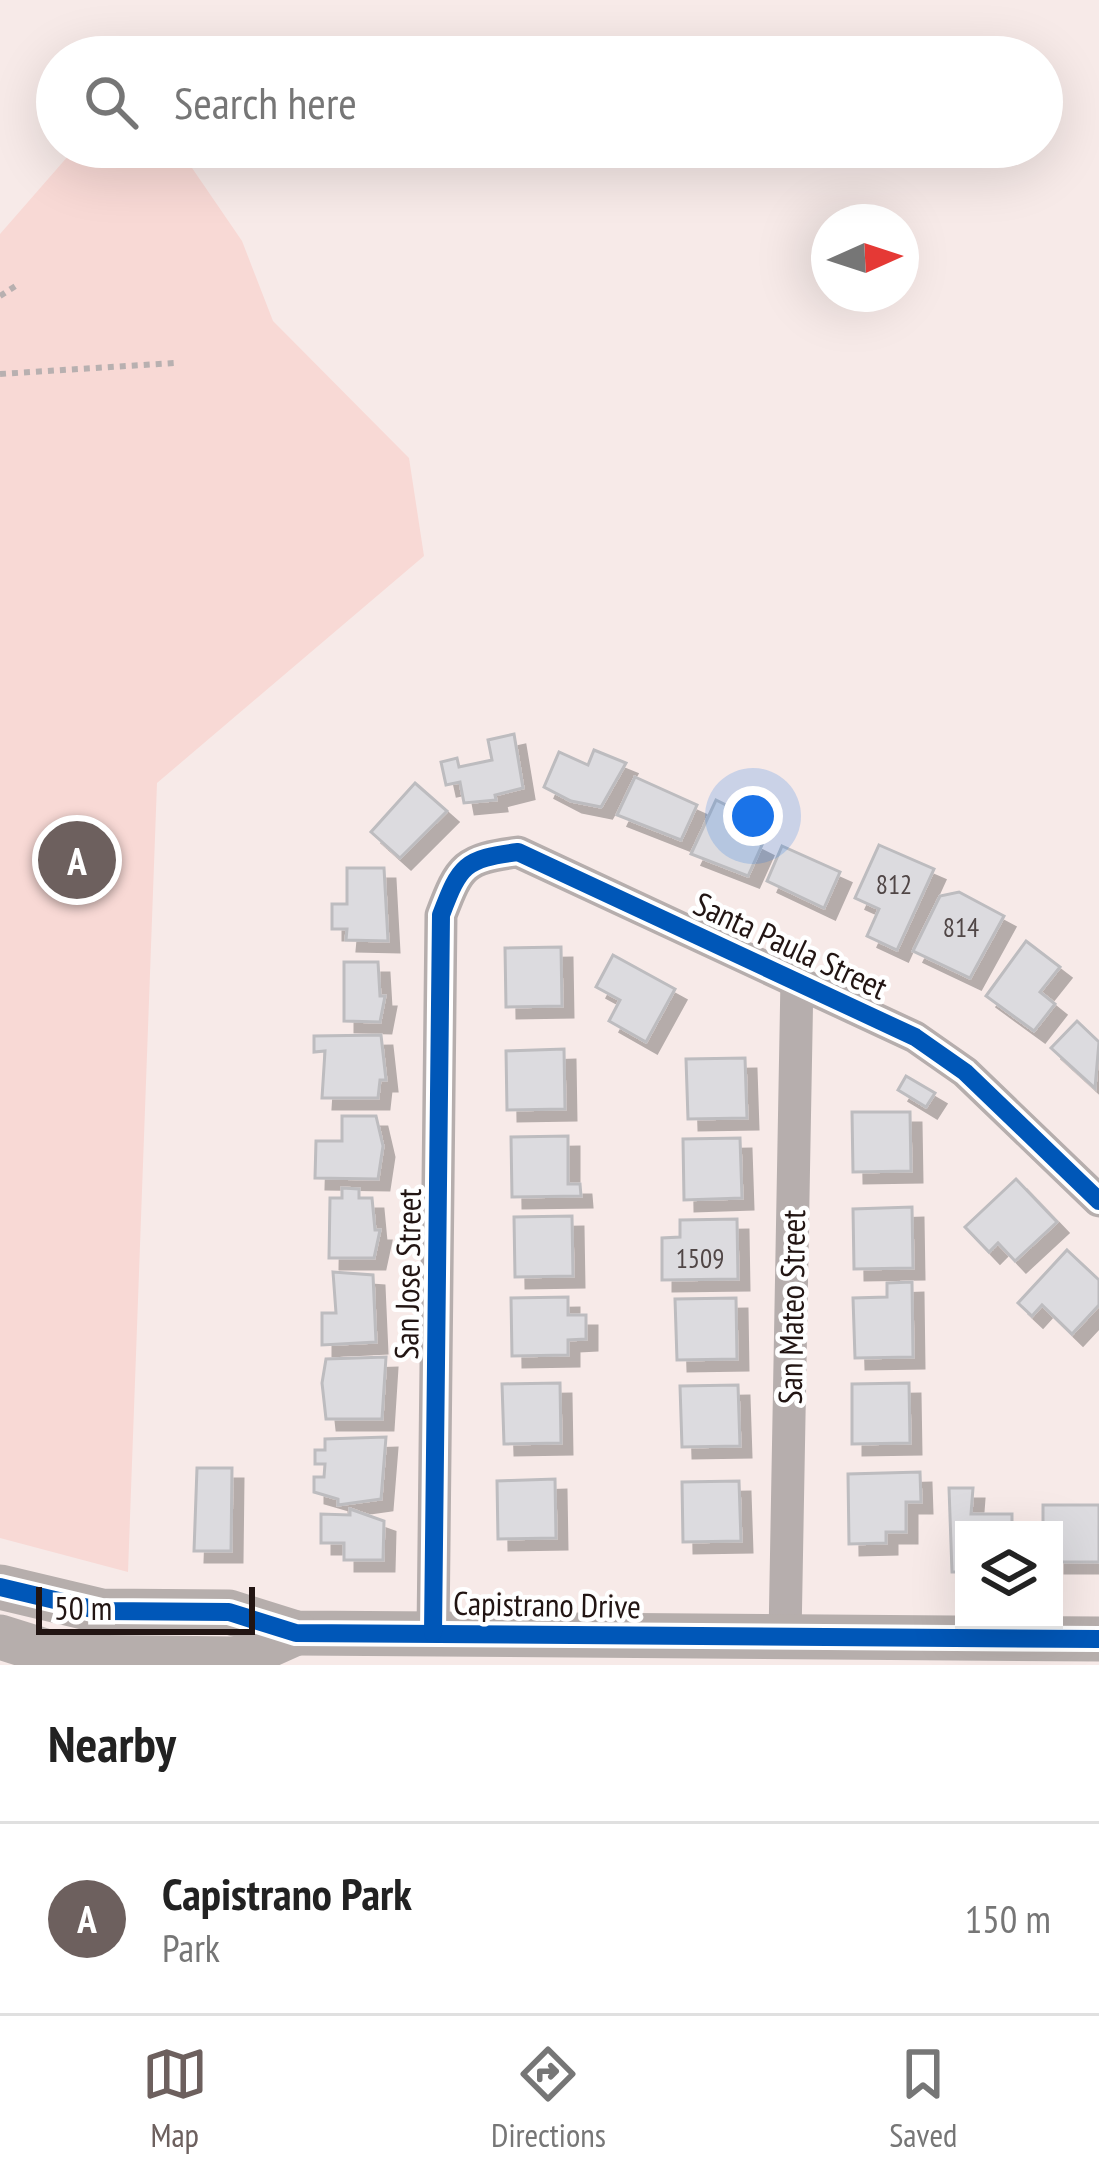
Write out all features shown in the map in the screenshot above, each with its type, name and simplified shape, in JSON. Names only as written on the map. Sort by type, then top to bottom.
[{"type":"street","name":"Santa Paula Street","points":[[441,915],[458,871],[479,857],[518,852],[797,978],[915,1037],[965,1072],[1099,1201]]},
{"type":"street","name":"San Jose Street","points":[[433,1633],[441,915]]},
{"type":"street","name":"San Mateo Street","points":[[785,1637],[797,978]]},
{"type":"street","name":"Capistrano Drive","points":[[0,1587],[101,1610],[229,1612],[296,1634],[1099,1639]]},
{"type":"street","name":"Capistrano Drive","points":[[0,1637],[64,1657],[238,1659],[296,1634]]},
{"type":"path","points":[[0,296],[17,285]]},
{"type":"path","points":[[0,374],[175,363]]},
{"type":"shaded area","points":[[58,168],[192,168],[242,241],[273,321],[409,458],[424,556],[157,783],[128,1572],[0,1538],[0,234]]},
{"type":"building","points":[[514,734],[523,788],[495,795],[496,800],[464,803],[460,782],[446,785],[441,762],[457,758],[459,767],[492,760],[488,740]]},
{"type":"building","points":[[594,750],[626,763],[601,807],[571,801],[544,787],[559,752],[588,765]]},
{"type":"building","points":[[635,777],[697,805],[681,840],[617,815]]},
{"type":"building","points":[[415,783],[447,811],[400,858],[371,832]]},
{"type":"building","points":[[716,800],[736,810],[728,828],[762,845],[748,876],[691,854]]},
{"type":"building","points":[[879,845],[934,869],[897,950],[867,936],[879,909],[855,898]]},
{"type":"building","points":[[782,846],[840,872],[824,908],[767,881]]},
{"type":"building","points":[[347,868],[384,868],[388,941],[346,940],[347,929],[332,929],[332,904],[347,904]]},
{"type":"building","points":[[959,892],[1004,916],[970,978],[913,951],[940,896]]},
{"type":"building","points":[[1026,941],[1060,967],[1040,992],[1055,1004],[1034,1031],[986,996]]},
{"type":"building","points":[[561,947],[562,1006],[506,1007],[505,948]]},
{"type":"building","points":[[613,955],[675,989],[646,1042],[609,1021],[620,1000],[596,987]]},
{"type":"building","points":[[344,962],[378,962],[380,996],[385,996],[380,1022],[344,1021]]},
{"type":"building","points":[[1077,1021],[1099,1042],[1095,1088],[1051,1048]]},
{"type":"building","points":[[381,1035],[386,1080],[380,1080],[378,1098],[322,1098],[325,1051],[314,1052],[314,1036]]},
{"type":"building","points":[[564,1049],[565,1109],[507,1110],[506,1051]]},
{"type":"building","points":[[745,1058],[747,1118],[688,1119],[686,1059]]},
{"type":"building","points":[[906,1076],[935,1093],[926,1107],[898,1090]]},
{"type":"building","points":[[852,1112],[910,1112],[911,1171],[853,1172]]},
{"type":"building","points":[[342,1116],[376,1116],[383,1146],[378,1179],[315,1178],[316,1141],[342,1141]]},
{"type":"building","points":[[568,1136],[568,1184],[580,1184],[581,1196],[512,1197],[511,1137]]},
{"type":"building","points":[[740,1138],[742,1198],[684,1200],[683,1139]]},
{"type":"building","points":[[1016,1179],[1057,1222],[1015,1261],[998,1243],[989,1252],[965,1227]]},
{"type":"building","points":[[342,1188],[359,1189],[359,1198],[372,1198],[375,1230],[380,1230],[374,1258],[329,1258],[330,1198],[342,1198]]},
{"type":"building","points":[[912,1207],[913,1268],[854,1269],[853,1209]]},
{"type":"building","points":[[572,1216],[573,1276],[515,1277],[514,1217]]},
{"type":"building","points":[[737,1219],[738,1279],[662,1280],[662,1238],[680,1237],[680,1220]]},
{"type":"building","points":[[1067,1250],[1099,1280],[1099,1305],[1072,1334],[1042,1305],[1032,1316],[1018,1303]]},
{"type":"building","points":[[333,1272],[373,1275],[376,1342],[322,1345],[322,1313],[336,1313]]},
{"type":"building","points":[[912,1282],[913,1357],[855,1358],[853,1298],[887,1297],[887,1283]]},
{"type":"building","points":[[568,1297],[568,1315],[586,1315],[586,1339],[568,1340],[568,1355],[512,1356],[511,1298]]},
{"type":"building","points":[[736,1298],[737,1359],[677,1360],[675,1299]]},
{"type":"building","points":[[386,1357],[382,1419],[326,1419],[322,1383],[326,1359]]},
{"type":"building","points":[[560,1383],[561,1443],[504,1444],[502,1384]]},
{"type":"building","points":[[909,1383],[910,1443],[852,1444],[852,1384]]},
{"type":"building","points":[[738,1385],[740,1446],[682,1447],[680,1386]]},
{"type":"building","points":[[386,1437],[381,1499],[338,1505],[338,1499],[314,1492],[314,1477],[324,1477],[325,1464],[315,1464],[315,1450],[325,1450],[325,1439]]},
{"type":"building","points":[[197,1468],[232,1468],[231,1551],[194,1551]]},
{"type":"building","points":[[920,1472],[921,1502],[906,1502],[906,1532],[886,1532],[886,1543],[849,1544],[848,1474]]},
{"type":"building","points":[[555,1479],[556,1538],[498,1539],[497,1481]]},
{"type":"building","points":[[739,1481],[741,1541],[683,1542],[682,1482]]},
{"type":"building","points":[[949,1488],[973,1488],[971,1514],[1012,1514],[1012,1521],[955,1521],[952,1572]]},
{"type":"building","points":[[1043,1505],[1099,1505],[1099,1562],[1063,1562],[1063,1521],[1043,1521]]},
{"type":"building","points":[[350,1509],[384,1521],[383,1560],[344,1560],[344,1543],[321,1543],[321,1514],[350,1515]]},
{"type":"cycle path","points":[[433,1633],[441,915],[466,867],[518,852],[915,1037],[965,1072],[1099,1201]]},
{"type":"cycle path","points":[[0,1587],[101,1611],[229,1612],[296,1633],[1099,1639]]},
{"type":"place","name":"Capistrano Park","points":[[77,860]]}]
